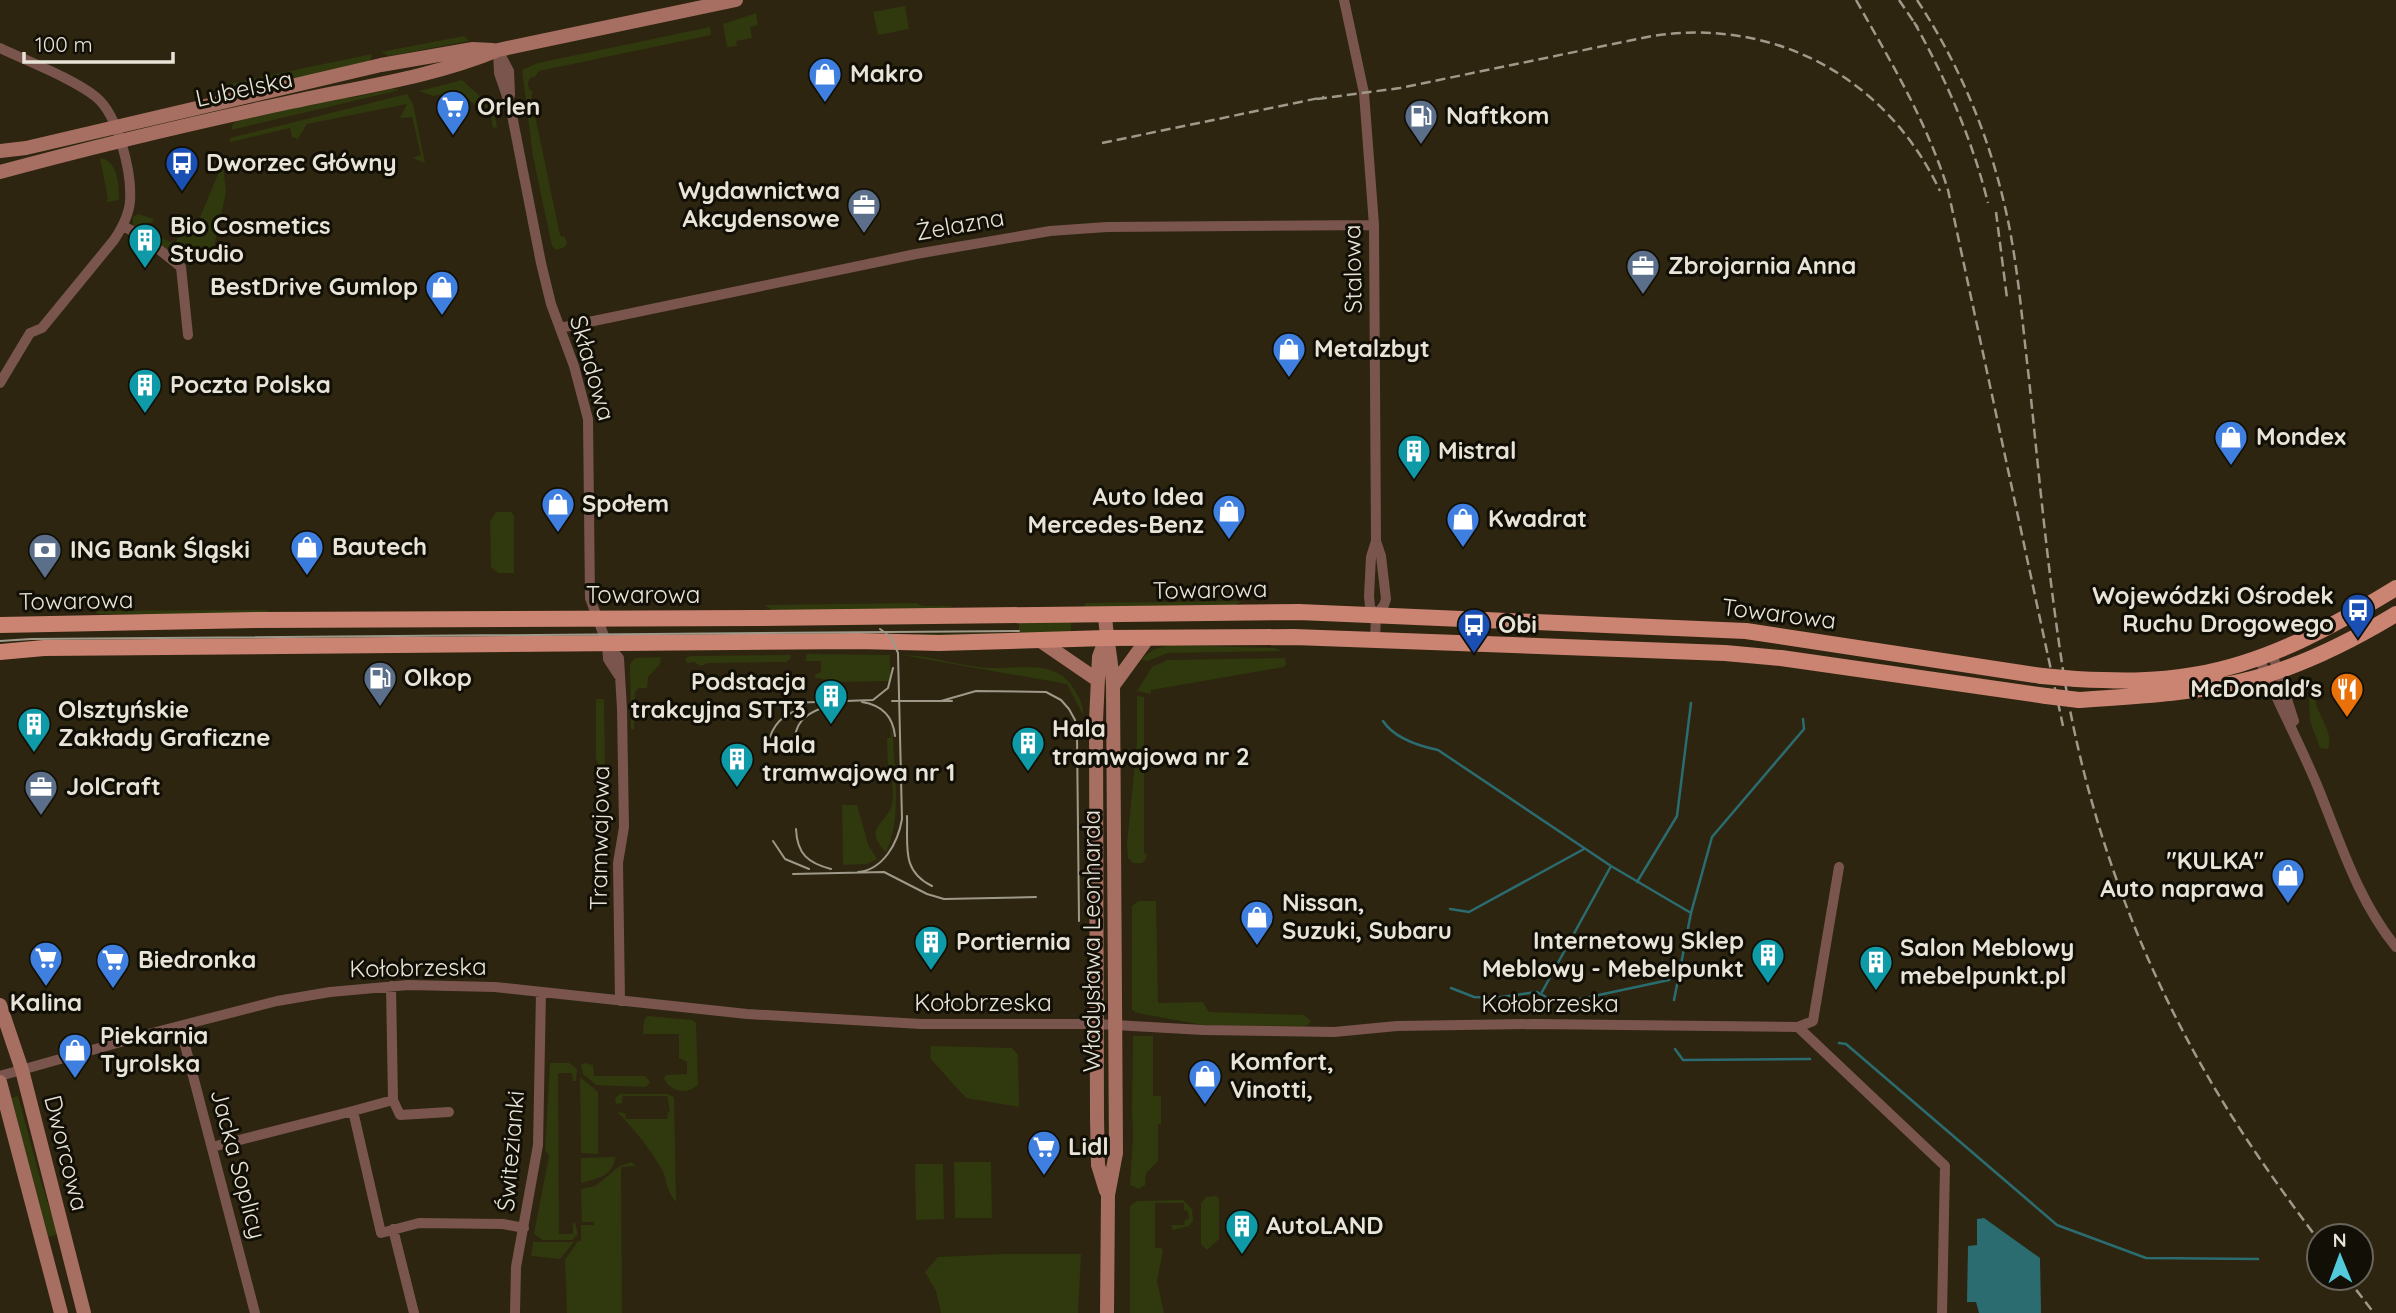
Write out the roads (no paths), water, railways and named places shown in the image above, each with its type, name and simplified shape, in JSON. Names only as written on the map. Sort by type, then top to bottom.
[{"type":"main road","name":"Towarowa","points":[[0,625],[255,620],[1269,612],[1715,629],[1778,635],[2042,676],[2122,681],[2196,675],[2266,656],[2304,639],[2396,588]]},
{"type":"main road","name":"Towarowa","points":[[0,652],[44,648],[847,641],[939,643],[1294,637],[1738,654],[2079,700],[2178,692],[2239,682],[2273,673],[2327,650],[2396,614]]},
{"type":"main road","points":[[1873,671],[1880,670],[1887,664],[1887,657],[1883,652]]},
{"type":"street","name":"Lubelska","points":[[0,172],[120,141],[399,79],[475,59],[498,50],[736,0]]},
{"type":"street","name":"Stalowa","points":[[1344,0],[1364,89],[1374,225],[1376,541],[1371,557],[1369,596],[1370,607],[1376,615],[1375,640]]},
{"type":"street","points":[[0,48],[93,94],[107,108],[120,141],[130,190],[130,204],[123,226],[114,240],[42,328],[30,332],[0,383]]},
{"type":"street","name":"Lubelska","points":[[0,151],[26,148],[381,65],[473,49],[498,50]]},
{"type":"street","name":"Składowa","points":[[498,50],[509,71],[510,105],[541,263],[560,328],[575,366],[588,419],[590,598],[607,644]]},
{"type":"street","name":"Żelazna","points":[[560,328],[916,254],[1050,231],[1107,227],[1374,225]]},
{"type":"street","points":[[123,226],[142,236],[181,267],[188,335]]},
{"type":"street","name":"Stalowa","points":[[1376,541],[1381,556],[1386,596],[1384,606],[1376,615]]},
{"type":"street","points":[[1340,614],[1369,596]]},
{"type":"street","points":[[1386,596],[1393,606],[1414,617]]},
{"type":"street","name":"Władysława Leonharda","points":[[1105,614],[1113,686],[1116,1153],[1108,1195],[1107,1313]]},
{"type":"street","points":[[1113,686],[1148,638]]},
{"type":"street","name":"Władysława Leonharda","points":[[1106,639],[1099,657],[1096,679],[1097,1024],[1098,1165],[1108,1195]]},
{"type":"street","points":[[1039,640],[1096,679]]},
{"type":"street","name":"Tramwajowa","points":[[607,644],[608,659],[619,677],[622,709],[624,827],[618,863],[620,1001]]},
{"type":"street","points":[[2266,656],[2351,874],[2381,929],[2396,947]]},
{"type":"street","points":[[1839,867],[1813,1021],[1798,1027],[1945,1166],[1942,1313]]},
{"type":"street","name":"Kołobrzeska","points":[[0,1076],[277,1001],[391,986],[455,985],[747,1014],[942,1025],[1115,1024],[1203,1030],[1334,1032],[1397,1026],[1534,1024],[1798,1027]]},
{"type":"street","points":[[391,986],[393,1100],[400,1115],[449,1112]]},
{"type":"street","name":"Świtezianki","points":[[515,1313],[516,1267],[538,1145],[541,992]]},
{"type":"street","name":"Dworcowa","points":[[0,1005],[22,1070],[83,1313]]},
{"type":"street","name":"Jacka Soplicy","points":[[180,1026],[255,1313]]},
{"type":"street","name":"Dworcowa","points":[[0,1082],[61,1313]]},
{"type":"street","points":[[212,1147],[393,1100]]},
{"type":"street","points":[[353,1111],[381,1233],[419,1223],[503,1224],[524,1228]]},
{"type":"street","points":[[393,1229],[414,1313]]},
{"type":"street","points":[[44,1247],[65,1242]]},
{"type":"water","points":[[1984,1218],[2040,1258],[2041,1313],[1979,1313],[1976,1302],[1967,1302],[1968,1246],[1977,1245],[1977,1219]]},
{"type":"waterway","points":[[1637,882],[1677,816],[1691,703]]},
{"type":"waterway","points":[[1691,913],[1712,837],[1804,729],[1803,719]]},
{"type":"waterway","points":[[1383,721],[1400,737],[1438,750],[1611,866],[1691,913],[1674,1000]]},
{"type":"waterway","points":[[1450,909],[1469,912],[1584,849]]},
{"type":"waterway","points":[[1542,992],[1611,866]]},
{"type":"waterway","points":[[1451,988],[1474,997],[1495,998],[1537,992],[1550,999],[1580,999],[1669,980]]},
{"type":"waterway","points":[[1839,1043],[1846,1044],[2057,1225],[2146,1258],[2258,1259]]},
{"type":"waterway","points":[[1675,1049],[1683,1060],[1810,1059]]},
{"type":"tram line","points":[[858,872],[875,866],[888,854],[902,819],[898,653],[891,637],[880,629]]},
{"type":"tram line","points":[[0,641],[1019,631]]},
{"type":"tram line","points":[[789,703],[873,700],[888,688],[893,668]]},
{"type":"tram line","points":[[941,701],[976,691],[1046,692],[1061,700],[1069,709],[1075,720],[1077,736],[1079,921]]},
{"type":"tram line","points":[[892,701],[952,701]]},
{"type":"tram line","points":[[862,702],[875,706],[889,717],[895,736]]},
{"type":"tram line","points":[[770,737],[783,718],[805,707]]},
{"type":"tram line","points":[[794,747],[798,726],[806,716],[825,707]]},
{"type":"tram line","points":[[907,816],[908,857],[915,873],[932,886]]},
{"type":"tram line","points":[[796,829],[799,845],[805,856],[816,864],[831,869]]},
{"type":"tram line","points":[[773,841],[785,859],[809,869]]},
{"type":"tram line","points":[[793,874],[884,872],[927,894],[944,899],[1036,897]]},
{"type":"railway","points":[[1856,0],[1919,116],[1948,190],[2063,726]]},
{"type":"railway","points":[[1899,0],[1918,28]]},
{"type":"railway","points":[[1917,0],[1959,74],[1990,152],[2005,207],[2019,292],[2048,561],[2063,670],[2073,725],[2101,832],[2139,937],[2187,1038],[2238,1126],[2305,1222]]},
{"type":"railway","points":[[1914,22],[1957,110],[1988,203]]},
{"type":"railway","points":[[1317,99],[1400,88],[1652,36],[1698,33],[1741,36],[1783,47],[1822,64],[1858,87],[1890,116],[1917,151],[1940,191]]},
{"type":"railway","points":[[1102,143],[1324,97]]},
{"type":"railway","points":[[1996,212],[2007,298]]},
{"type":"railway","points":[[2358,1292],[2374,1313]]},
{"type":"place","name":"Makro","points":[[825,104]]},
{"type":"place","name":"Orlen","points":[[453,137]]},
{"type":"place","name":"Naftkom","points":[[1421,146]]},
{"type":"place","name":"Dworzec Główny","points":[[182,193]]},
{"type":"place","name":"Wydawnictwa Akcydensowe","points":[[864,235]]},
{"type":"place","name":"Bio Cosmetics Studio","points":[[145,270]]},
{"type":"place","name":"Zbrojarnia Anna","points":[[1643,296]]},
{"type":"place","name":"BestDrive Gumlop","points":[[442,317]]},
{"type":"place","name":"Metalzbyt","points":[[1289,379]]},
{"type":"place","name":"Poczta Polska","points":[[145,415]]},
{"type":"place","name":"Mondex","points":[[2231,467]]},
{"type":"place","name":"Mistral","points":[[1414,481]]},
{"type":"place","name":"Społem","points":[[558,534]]},
{"type":"place","name":"Auto Idea Mercedes-Benz","points":[[1229,541]]},
{"type":"place","name":"Kwadrat","points":[[1463,549]]},
{"type":"place","name":"Bautech","points":[[307,577]]},
{"type":"place","name":"ING Bank Śląski","points":[[45,580]]},
{"type":"place","name":"Wojewódzki Ośrodek Ruchu Drogowego","points":[[2358,640]]},
{"type":"place","name":"Obi","points":[[1474,655]]},
{"type":"place","name":"Olkop","points":[[380,708]]},
{"type":"place","name":"McDonald's","points":[[2347,719]]},
{"type":"place","name":"Podstacja trakcyjna STT3","points":[[831,726]]},
{"type":"place","name":"Olsztyńskie Zakłady Graficzne","points":[[34,754]]},
{"type":"place","name":"Hala tramwajowa nr 2","points":[[1028,773]]},
{"type":"place","name":"Hala tramwajowa nr 1","points":[[737,789]]},
{"type":"place","name":"JolCraft","points":[[41,817]]},
{"type":"place","name":"\"KULKA\" Auto naprawa","points":[[2288,905]]},
{"type":"place","name":"Nissan, Suzuki, Subaru","points":[[1257,947]]},
{"type":"place","name":"Portiernia","points":[[931,972]]},
{"type":"place","name":"Internetowy Sklep Meblowy - Mebelpunkt","points":[[1768,985]]},
{"type":"place","name":"Kalina","points":[[46,988]]},
{"type":"place","name":"Biedronka","points":[[113,990]]},
{"type":"place","name":"Salon Meblowy mebelpunkt.pl","points":[[1876,992]]},
{"type":"place","name":"Piekarnia Tyrolska","points":[[75,1080]]},
{"type":"place","name":"Komfort, Vinotti,","points":[[1205,1106]]},
{"type":"place","name":"Lidl","points":[[1044,1177]]},
{"type":"place","name":"AutoLAND","points":[[1242,1256]]}]
